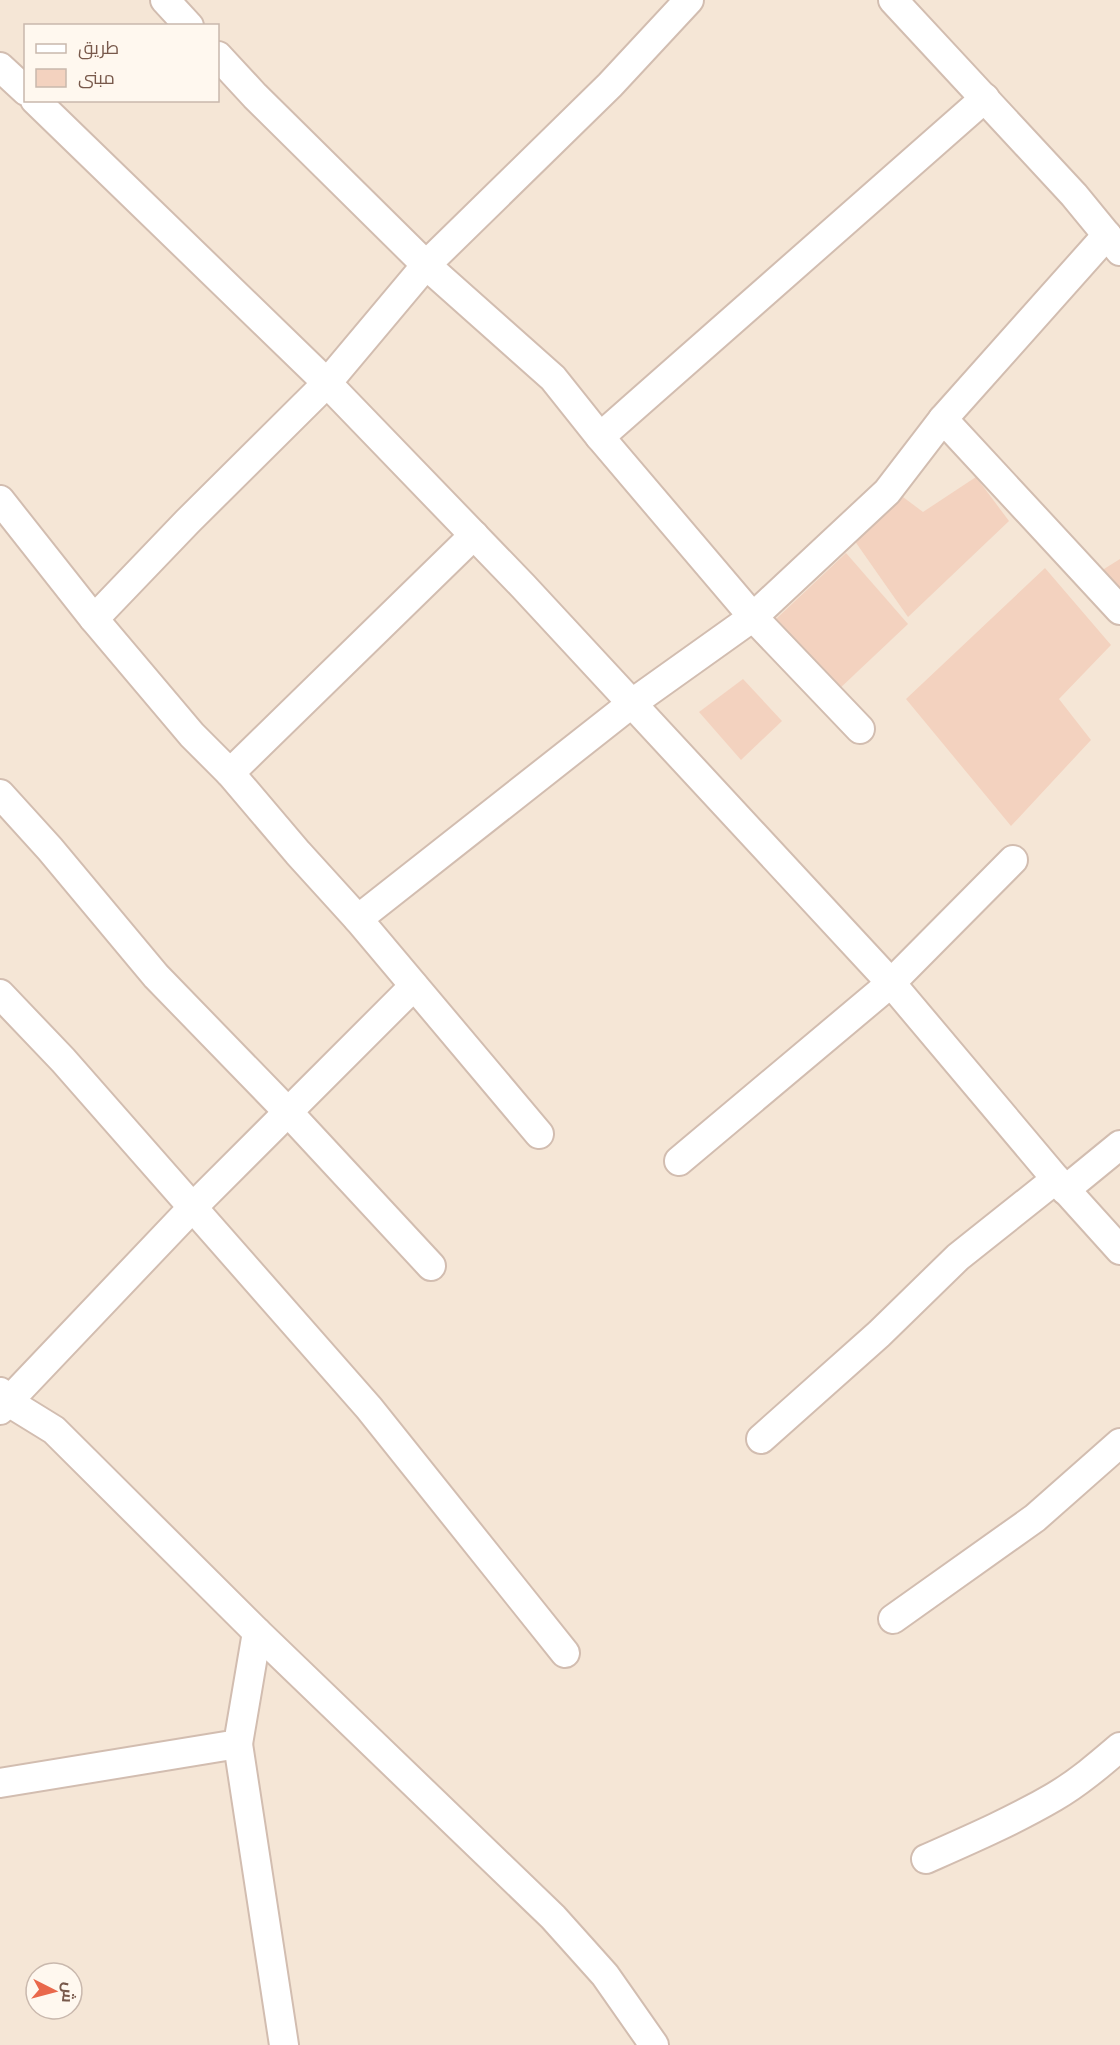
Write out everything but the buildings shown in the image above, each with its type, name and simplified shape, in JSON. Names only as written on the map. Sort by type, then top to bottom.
[{"type":"street","points":[[165,0],[187,24]]},
{"type":"street","points":[[94,619],[188,521],[327,383],[426,265],[610,85],[689,0]]},
{"type":"street","points":[[358,919],[631,704],[753,616],[887,492],[943,419],[1114,243],[1074,195],[893,0]]},
{"type":"street","points":[[219,57],[255,96],[426,265],[553,378],[600,437],[753,616],[860,729]]},
{"type":"street","points":[[0,67],[24,89]]},
{"type":"street","points":[[600,437],[985,98]]},
{"type":"street","points":[[37,102],[327,383],[474,535],[891,983],[1060,1185],[1120,1250]]},
{"type":"street","points":[[943,419],[1120,610]]},
{"type":"street","points":[[0,500],[94,619],[192,735],[230,772],[298,853],[358,919],[539,1134]]},
{"type":"street","points":[[230,772],[474,535]]},
{"type":"street","points":[[0,794],[50,849],[156,976],[289,1113],[431,1266]]},
{"type":"street","points":[[679,1161],[891,983],[1013,860]]},
{"type":"street","points":[[414,986],[2,1401],[54,1430],[257,1632],[553,1917],[605,1976],[654,2045]]},
{"type":"street","points":[[0,994],[63,1060],[369,1408],[565,1653]]},
{"type":"street","points":[[761,1439],[879,1334],[958,1257],[1120,1145]]},
{"type":"street","points":[[893,1619],[1035,1518],[1120,1443]]},
{"type":"street","points":[[257,1632],[238,1744],[284,2045]]},
{"type":"street","points":[[0,1784],[238,1744]]},
{"type":"street","points":[[926,1859],[1004,1824],[1055,1796],[1098,1767],[1120,1748]]},
{"type":"shaded area","points":[[0,0],[1120,0],[1120,2045],[0,2045]]}]
